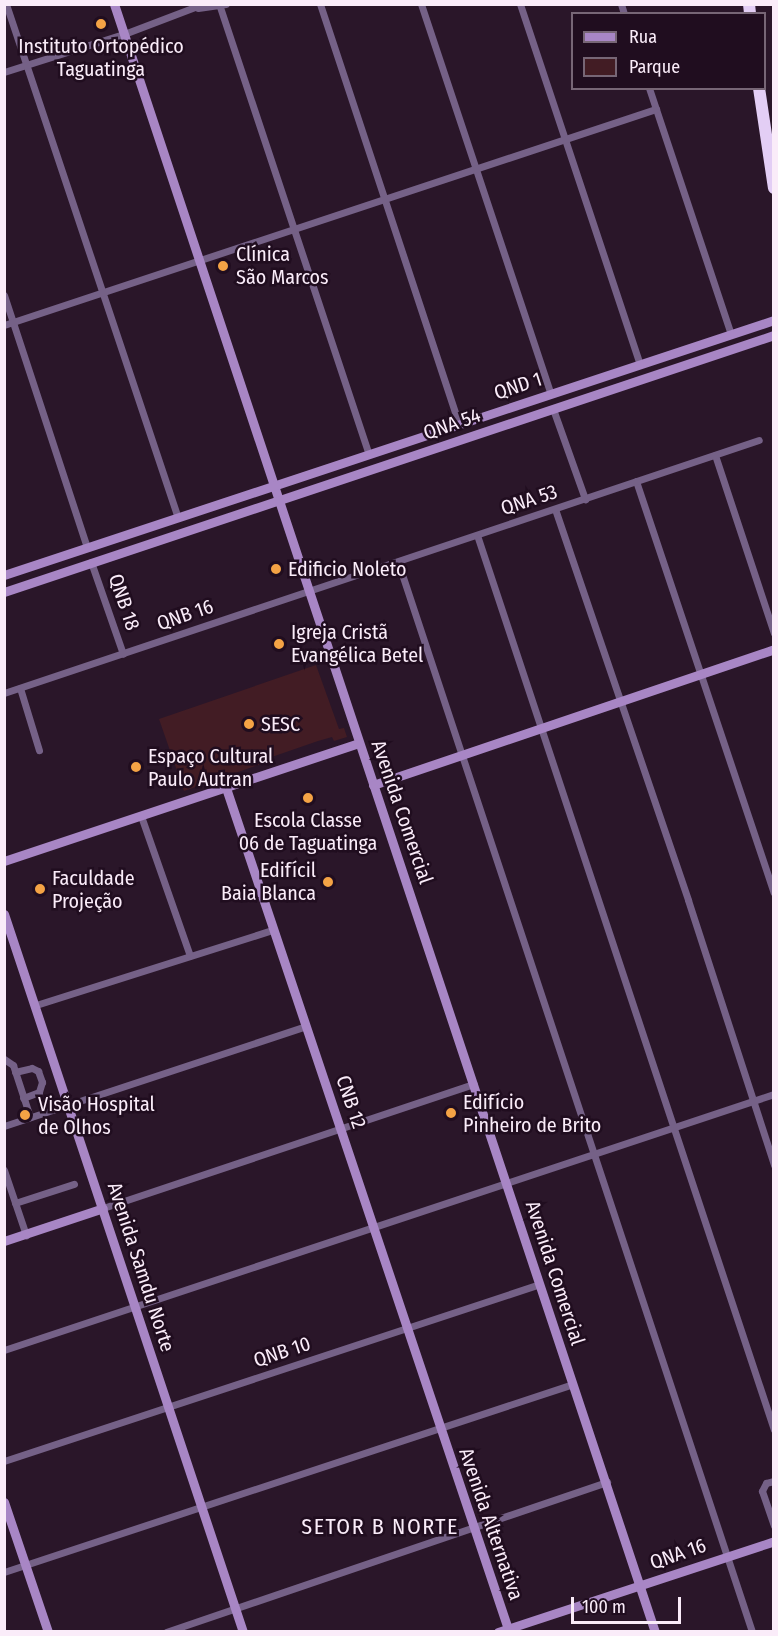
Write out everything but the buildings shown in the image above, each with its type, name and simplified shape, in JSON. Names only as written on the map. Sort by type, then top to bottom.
[{"type":"highway","points":[[759,90],[774,188]]},
{"type":"main road","name":"Avenida Comercial","points":[[114,4],[655,1632]]},
{"type":"main road","name":"QND 1","points":[[4,575],[774,320]]},
{"type":"main road","points":[[758,326],[762,328],[762,339]]},
{"type":"main road","name":"QNA 54","points":[[279,501],[774,335]]},
{"type":"main road","points":[[514,407],[513,416],[518,420]]},
{"type":"main road","points":[[497,412],[502,418],[501,426]]},
{"type":"main road","points":[[330,468],[329,478],[334,482]]},
{"type":"main road","points":[[4,592],[279,501]]},
{"type":"main road","points":[[182,517],[192,520],[191,530]]},
{"type":"main road","points":[[373,784],[774,649]]},
{"type":"main road","points":[[4,861],[359,743]]},
{"type":"main road","name":"CNB 12","points":[[226,788],[440,1428]]},
{"type":"main road","name":"Avenida Samdu Norte","points":[[4,914],[137,1306],[243,1632]]},
{"type":"main road","points":[[4,1241],[103,1208]]},
{"type":"main road","name":"Avenida Alternativa","points":[[440,1428],[505,1630]]},
{"type":"main road","points":[[4,1502],[48,1632]]},
{"type":"main road","name":"QNA 16","points":[[505,1630],[774,1541]]},
{"type":"street","points":[[6,4],[182,517]]},
{"type":"street","points":[[320,4],[459,425]]},
{"type":"street","points":[[421,4],[551,394]]},
{"type":"street","points":[[520,4],[640,365]]},
{"type":"street","points":[[4,72],[124,34],[200,6],[222,5],[293,230],[369,454]]},
{"type":"street","points":[[650,90],[731,334]]},
{"type":"street","points":[[4,325],[200,262],[656,109]]},
{"type":"street","points":[[4,295],[87,548]]},
{"type":"street","points":[[553,409],[585,499]]},
{"type":"street","name":"QNA 53","points":[[308,591],[759,440]]},
{"type":"street","points":[[715,455],[774,633]]},
{"type":"street","points":[[636,481],[774,893]]},
{"type":"street","points":[[555,509],[618,700],[688,900],[774,1165]]},
{"type":"street","points":[[477,535],[774,1430]]},
{"type":"street","name":"QNB 18","points":[[91,562],[123,654]]},
{"type":"street","points":[[398,562],[752,1632]]},
{"type":"street","name":"QNB 16","points":[[4,693],[308,591]]},
{"type":"street","points":[[20,688],[39,750]]},
{"type":"street","points":[[141,816],[190,956]]},
{"type":"street","points":[[36,1005],[273,930]]},
{"type":"street","points":[[4,947],[15,944]]},
{"type":"street","points":[[4,1126],[306,1026]]},
{"type":"street","points":[[4,1059],[14,1069],[30,1117]]},
{"type":"street","points":[[14,1069],[33,1068],[38,1071],[42,1082],[39,1092],[23,1098]]},
{"type":"street","points":[[103,1208],[474,1084]]},
{"type":"street","points":[[4,1350],[507,1185],[774,1094]]},
{"type":"street","points":[[4,1170],[26,1234]]},
{"type":"street","points":[[15,1203],[74,1184]]},
{"type":"street","name":"QNB 10","points":[[4,1461],[540,1284]]},
{"type":"street","points":[[4,1572],[573,1384]]},
{"type":"street","points":[[774,1480],[766,1483],[762,1491],[774,1526]]},
{"type":"street","points":[[166,1632],[607,1482]]},
{"type":"green space","name":"SESC","points":[[316,665],[339,729],[344,728],[347,737],[334,741],[332,737],[318,741],[184,791],[159,719]]},
{"type":"place","name":"Instituto Ortopédico Taguatinga","points":[[101,24]]},
{"type":"place","name":"Clínica São Marcos","points":[[223,266]]},
{"type":"place","name":"Edificio Noleto","points":[[276,569]]},
{"type":"place","name":"Igreja Cristã Evangélica Betel","points":[[279,644]]},
{"type":"place","name":"SESC","points":[[249,724]]},
{"type":"place","name":"Espaço Cultural Paulo Autran","points":[[136,767]]},
{"type":"place","name":"Escola Classe 06 de Taguatinga","points":[[308,798]]},
{"type":"place","name":"Edifícil Baia Blanca","points":[[328,882]]},
{"type":"place","name":"Faculdade Projeção","points":[[40,889]]},
{"type":"place","name":"Edifício Pinheiro de Brito","points":[[451,1113]]},
{"type":"place","name":"Visão Hospital de Olhos","points":[[25,1115]]},
{"type":"district","name":"SETOR B NORTE","points":[[380,1527]]}]
